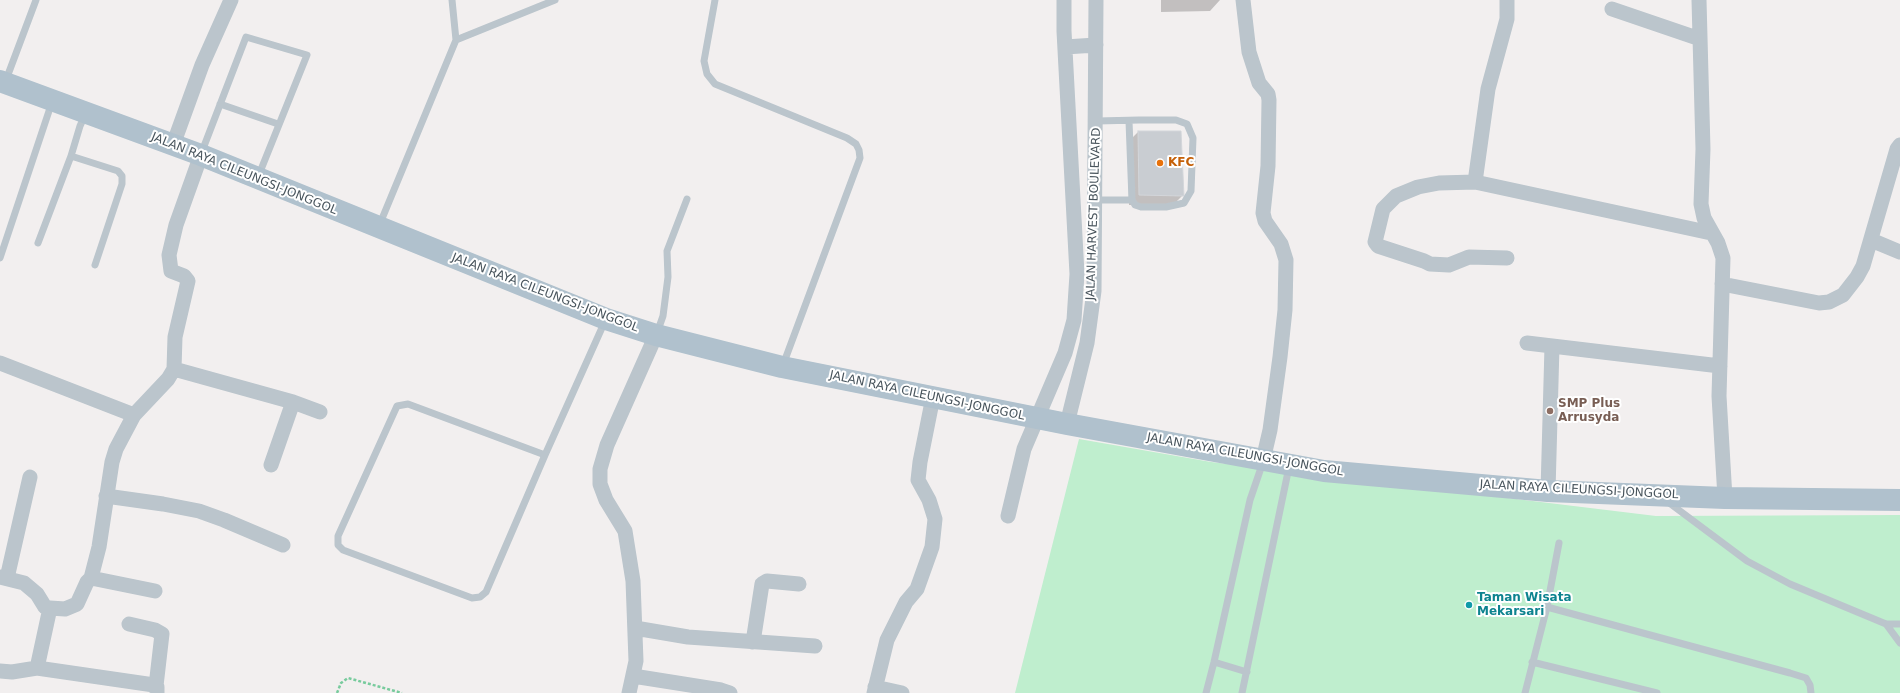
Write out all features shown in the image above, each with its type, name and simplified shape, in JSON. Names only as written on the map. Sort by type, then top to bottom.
[{"type":"main road","name":"JALAN RAYA CILEUNGSI-JONGGOL","points":[[3,82],[201,155],[378,228],[606,319],[656,335],[782,367],[1067,424],[1324,471],[1548,491],[1725,498],[1900,500]]},
{"type":"street","points":[[173,145],[202,65],[231,0]]},
{"type":"street","name":"JALAN HARVEST BOULEVARD","points":[[1008,516],[1024,449],[1065,353],[1074,320],[1077,288],[1064,0]]},
{"type":"street","name":"JALAN HARVEST BOULEVARD","points":[[1067,424],[1087,343],[1094,291],[1097,121],[1096,0]]},
{"type":"street","points":[[1243,0],[1249,52],[1260,83],[1268,94],[1268,166],[1263,212],[1265,221],[1281,244],[1286,260],[1285,310],[1281,349],[1270,430],[1263,460]]},
{"type":"street","points":[[1475,182],[1488,89],[1507,19],[1507,0]]},
{"type":"street","points":[[1699,0],[1703,149],[1701,204],[1704,218],[1711,233],[1718,243],[1723,258],[1719,396],[1725,498]]},
{"type":"street","points":[[1612,9],[1700,39]]},
{"type":"street","points":[[1065,47],[1096,45]]},
{"type":"street","points":[[1722,284],[1819,303],[1829,302],[1843,295],[1857,277],[1863,266],[1897,149],[1900,145]]},
{"type":"street","points":[[30,477],[4,577],[17,580],[29,587],[37,594],[45,607],[65,608],[77,604],[87,582],[91,578],[99,547],[106,496],[112,462],[116,449],[134,415],[168,379],[174,369],[175,337],[188,278],[171,271],[169,255],[176,225],[201,155]]},
{"type":"street","points":[[1506,258],[1470,257],[1449,265],[1430,264],[1378,246],[1375,242],[1383,209],[1396,196],[1418,187],[1439,183],[1475,182],[1711,233]]},
{"type":"street","points":[[1871,240],[1900,252]]},
{"type":"street","points":[[629,693],[636,661],[633,581],[626,536],[606,500],[600,484],[600,469],[607,445],[656,335]]},
{"type":"street","points":[[1527,343],[1720,366]]},
{"type":"street","points":[[1548,491],[1552,346]]},
{"type":"street","points":[[0,363],[134,415]]},
{"type":"street","points":[[174,369],[294,402],[320,412]]},
{"type":"street","points":[[902,693],[874,690],[887,640],[906,602],[917,589],[932,547],[935,519],[929,500],[918,480],[920,462],[933,397]]},
{"type":"street","points":[[271,466],[294,402]]},
{"type":"street","points":[[106,496],[199,511],[283,545]]},
{"type":"street","points":[[91,578],[154,591]]},
{"type":"street","points":[[753,642],[762,584],[767,581],[799,584]]},
{"type":"street","points":[[37,668],[50,608]]},
{"type":"street","points":[[0,671],[12,672],[37,668],[156,690],[163,636],[155,630],[129,624]]},
{"type":"street","points":[[635,628],[688,637],[815,646]]},
{"type":"street","points":[[633,676],[703,690],[730,693]]},
{"type":"lane","points":[[3,82],[36,0]]},
{"type":"lane","points":[[378,228],[456,40],[452,0]]},
{"type":"lane","points":[[456,40],[555,0]]},
{"type":"lane","points":[[715,0],[704,61],[707,74],[715,84],[847,138],[856,144],[859,150],[860,158],[782,367]]},
{"type":"lane","points":[[201,155],[246,37],[307,55],[278,124],[258,179]]},
{"type":"lane","points":[[0,258],[53,100]]},
{"type":"lane","points":[[220,104],[278,124]]},
{"type":"lane","points":[[38,243],[86,113]]},
{"type":"lane","points":[[1097,121],[1129,120],[1176,120],[1187,124],[1193,138],[1190,191],[1184,203],[1166,207],[1141,207],[1135,205],[1132,200],[1129,120]]},
{"type":"lane","points":[[71,156],[118,171],[122,176],[122,184],[95,265]]},
{"type":"lane","points":[[656,335],[663,316],[668,277],[667,251],[686,199]]},
{"type":"lane","points":[[1096,200],[1132,200]]},
{"type":"lane","points":[[545,455],[408,404],[400,404],[395,409],[338,536],[338,544],[343,550],[472,598],[480,597],[486,592],[606,319]]},
{"type":"lane","points":[[1206,693],[1250,500],[1263,460]]},
{"type":"lane","points":[[1242,693],[1290,464]]},
{"type":"lane","points":[[1660,496],[1747,561],[1790,584],[1886,624],[1900,624]]},
{"type":"lane","points":[[1528,692],[1532,662],[1547,607],[1559,543]]},
{"type":"lane","points":[[1547,607],[1806,678],[1810,685],[1811,693]]},
{"type":"lane","points":[[1886,624],[1900,643]]},
{"type":"lane","points":[[1214,662],[1247,672]]},
{"type":"lane","points":[[1532,662],[1656,693]]},
{"type":"path","points":[[337,693],[341,683],[348,678],[402,693]]},
{"type":"green space","name":"Taman Wisata Mekarsari","points":[[1079,439],[1211,462],[1656,516],[1900,515],[1900,693],[1015,693]]},
{"type":"building","name":"KFC","points":[[1138,131],[1181,131],[1184,196],[1139,195]]},
{"type":"place","name":"KFC","points":[[1160,163]]},
{"type":"place","name":"SMP Plus Arrusyda","points":[[1550,411]]},
{"type":"place","name":"Taman Wisata Mekarsari","points":[[1469,605]]}]
